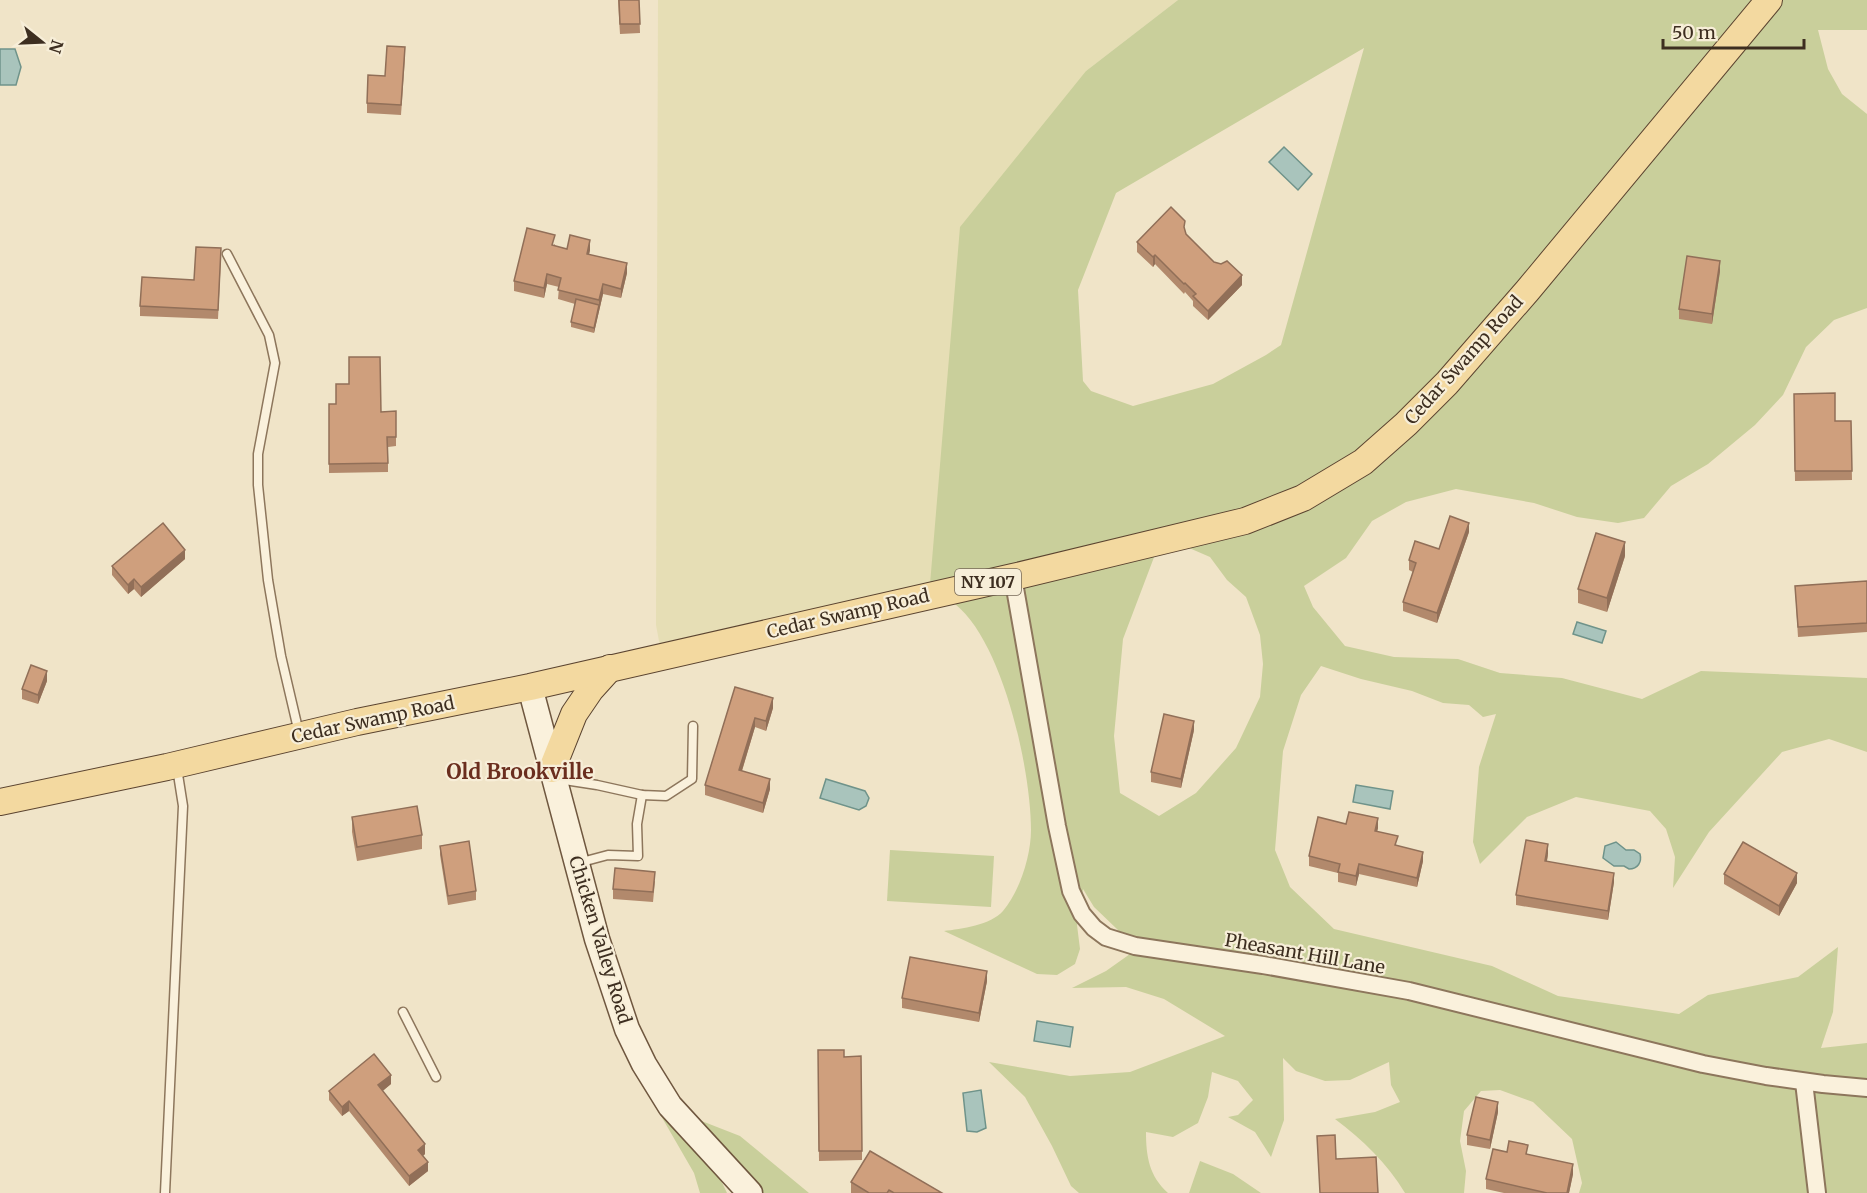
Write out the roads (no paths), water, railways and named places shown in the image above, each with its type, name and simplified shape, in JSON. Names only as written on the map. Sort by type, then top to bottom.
[{"type":"main road","name":"Cedar Swamp Road","points":[[0,802],[176,765],[357,722],[530,687],[1013,577],[1245,521],[1303,498],[1363,462],[1447,383],[1769,0]]},
{"type":"main road","points":[[553,774],[574,714],[584,698],[610,668]]},
{"type":"main road","name":"Chicken Valley Road","points":[[530,687],[600,950],[627,1029],[644,1064],[670,1106],[750,1193]]},
{"type":"street","name":"Pheasant Hill Lane","points":[[1013,577],[1057,826],[1071,891],[1082,914],[1094,928],[1106,937],[1135,946],[1263,965],[1409,991],[1703,1064],[1804,1082],[1867,1088]]},
{"type":"street","points":[[1804,1082],[1817,1193]]},
{"type":"lane","points":[[228,254],[269,335],[275,363],[258,454],[258,484],[268,580],[281,657],[300,735]]},
{"type":"lane","points":[[553,774],[642,795],[666,796],[692,779],[693,726]]},
{"type":"lane","points":[[165,1193],[183,806],[176,765]]},
{"type":"lane","points":[[577,864],[608,855],[638,856],[637,824],[642,795]]},
{"type":"lane","points":[[403,1012],[436,1077]]},
{"type":"water","points":[[0,49],[15,49],[21,67],[16,85],[0,85]]},
{"type":"water","points":[[1284,147],[1312,174],[1298,190],[1269,162]]},
{"type":"water","points":[[1577,622],[1606,631],[1602,643],[1573,634]]},
{"type":"water","points":[[826,779],[865,791],[869,798],[866,806],[859,810],[820,798]]},
{"type":"water","points":[[1356,785],[1393,791],[1390,809],[1353,802]]},
{"type":"water","points":[[1616,842],[1626,850],[1634,850],[1640,854],[1640,862],[1637,866],[1629,869],[1624,866],[1614,866],[1603,858],[1605,846]]},
{"type":"water","points":[[1037,1021],[1073,1027],[1070,1047],[1034,1041]]},
{"type":"water","points":[[981,1090],[986,1128],[977,1132],[967,1131],[963,1093]]},
{"type":"district","name":"Old Brookville","points":[[520,772]]}]
